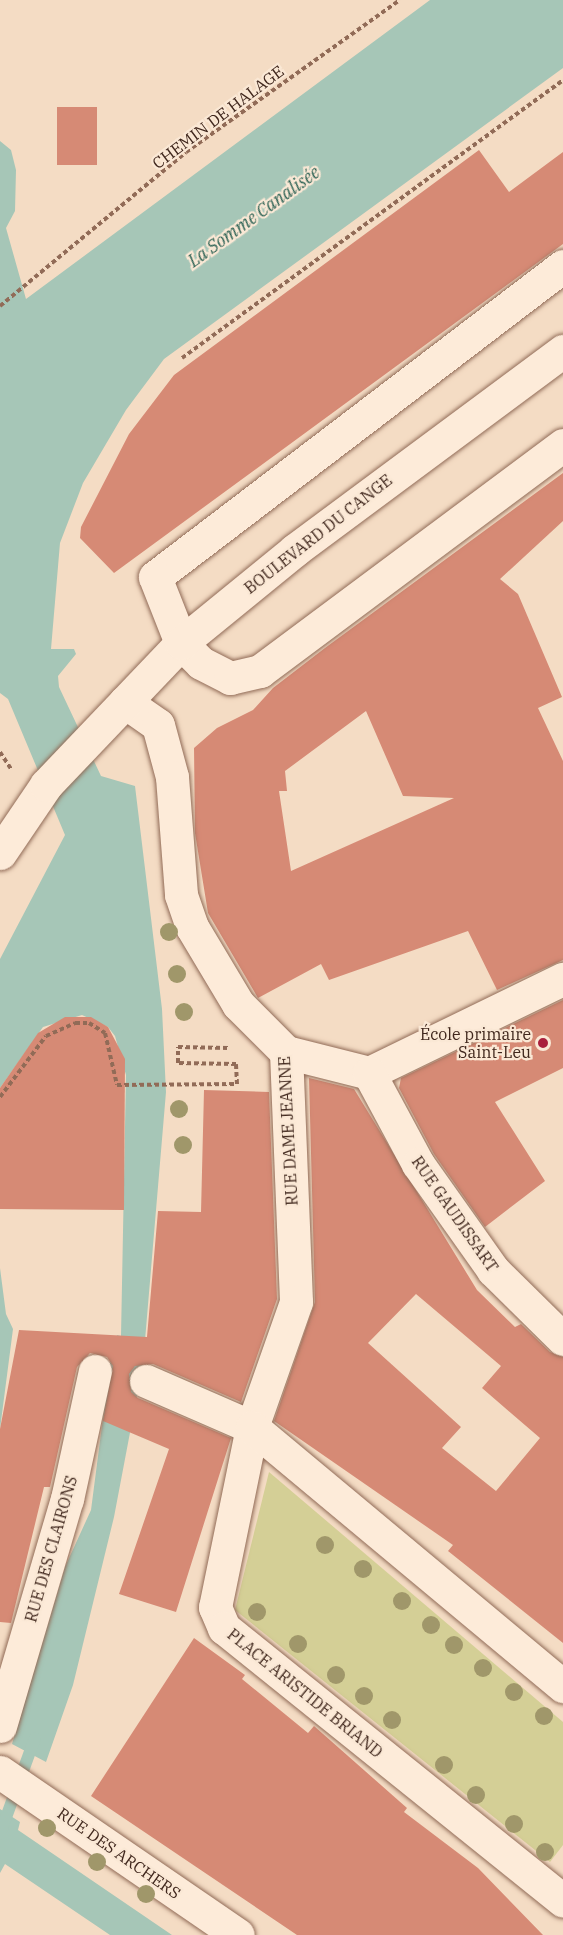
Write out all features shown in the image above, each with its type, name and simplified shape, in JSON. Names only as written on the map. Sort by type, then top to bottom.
[{"type":"street","points":[[563,266],[154,577],[181,643],[201,663],[231,678],[260,671],[563,445]]},
{"type":"street","name":"BOULEVARD DU CANGE","points":[[0,853],[32,782],[89,736],[181,643],[295,550],[563,351]]},
{"type":"street","name":"RUE DAME JEANNE","points":[[125,702],[158,724],[172,777],[181,895],[192,927],[238,1004],[286,1052],[296,1302],[252,1427]]},
{"type":"street","points":[[286,1052],[369,1073],[563,979]]},
{"type":"street","name":"RUE GAUDISSART","points":[[369,1073],[418,1164],[494,1270],[563,1339]]},
{"type":"street","name":"RUE DES CLAIRONS","points":[[0,1726],[67,1498],[95,1371]]},
{"type":"street","points":[[146,1381],[252,1427],[563,1686]]},
{"type":"street","name":"PLACE ARISTIDE BRIAND","points":[[252,1427],[215,1608],[224,1628],[560,1891]]},
{"type":"street","name":"RUE DES ARCHERS","points":[[0,1772],[238,1935]]},
{"type":"path","name":"CHEMIN DE HALAGE","points":[[0,306],[31,284],[186,152],[400,0]]},
{"type":"path","points":[[182,358],[563,80]]},
{"type":"path","points":[[0,752],[32,782]]},
{"type":"path","points":[[0,1097],[46,1035],[75,1023],[89,1023],[105,1033],[117,1085],[237,1084],[236,1064],[178,1064],[178,1047],[201,1046]]},
{"type":"shaded area","points":[[269,1472],[563,1722],[563,1845],[550,1862],[235,1610]]},
{"type":"water","name":"La Somme Canalisée","points":[[430,0],[563,0],[563,68],[164,359],[126,410],[83,483],[60,543],[51,649],[74,649],[76,654],[58,676],[59,687],[101,776],[135,786],[162,1009],[166,1092],[143,1364],[114,1517],[73,1685],[46,1762],[12,1744],[65,1567],[91,1510],[110,1364],[117,1335],[121,1336],[126,1075],[115,1036],[108,1027],[82,1015],[43,1027],[0,1088],[0,959],[65,835],[8,699],[0,693],[0,141],[11,150],[16,170],[15,211],[6,228],[26,299]]},
{"type":"water","points":[[0,1268],[6,1314],[13,1329],[0,1429]]},
{"type":"water","points":[[0,1809],[20,1822],[18,1830],[172,1935],[110,1935],[5,1864],[0,1873]]},
{"type":"building","points":[[57,107],[97,107],[97,165],[57,165]]},
{"type":"building","points":[[479,150],[509,192],[563,152],[563,244],[114,573],[80,538],[81,527],[129,434],[174,375]]},
{"type":"building","points":[[563,473],[563,521],[500,579],[518,594],[562,697],[538,708],[563,761],[563,960],[497,990],[468,931],[329,980],[321,964],[258,998],[208,913],[195,833],[194,748],[217,728],[253,710],[273,688]],"holes":[[[366,711],[403,796],[454,798],[291,871],[279,791],[287,791],[285,771]]]},
{"type":"building","points":[[563,1000],[563,1068],[495,1102],[545,1181],[485,1227],[434,1154],[399,1088],[401,1078]]},
{"type":"building","points":[[65,1017],[91,1017],[108,1027],[125,1059],[124,1210],[0,1209],[0,1088],[38,1033]]},
{"type":"building","points":[[309,1078],[354,1089],[477,1290],[515,1327],[521,1324],[550,1352],[563,1357],[563,1643],[448,1551],[453,1545],[274,1421],[315,1302]],"holes":[[[416,1294],[501,1366],[482,1388],[540,1438],[496,1491],[442,1448],[461,1427],[368,1343]]]},
{"type":"building","points":[[204,1090],[269,1092],[277,1299],[241,1402],[153,1364],[135,1366],[129,1374],[131,1392],[138,1398],[231,1438],[176,1612],[119,1594],[169,1449],[103,1421],[113,1366],[107,1357],[90,1353],[77,1367],[50,1487],[44,1487],[11,1623],[0,1622],[0,1429],[19,1330],[147,1337],[158,1211],[201,1212]]},
{"type":"building","points":[[194,1638],[245,1675],[242,1679],[308,1733],[314,1726],[407,1808],[404,1812],[478,1868],[543,1935],[297,1935],[91,1796]]},
{"type":"waterway","points":[[0,1834],[35,1738]]},
{"type":"place","name":"École primaire Saint-Leu","points":[[543,1043]]}]
